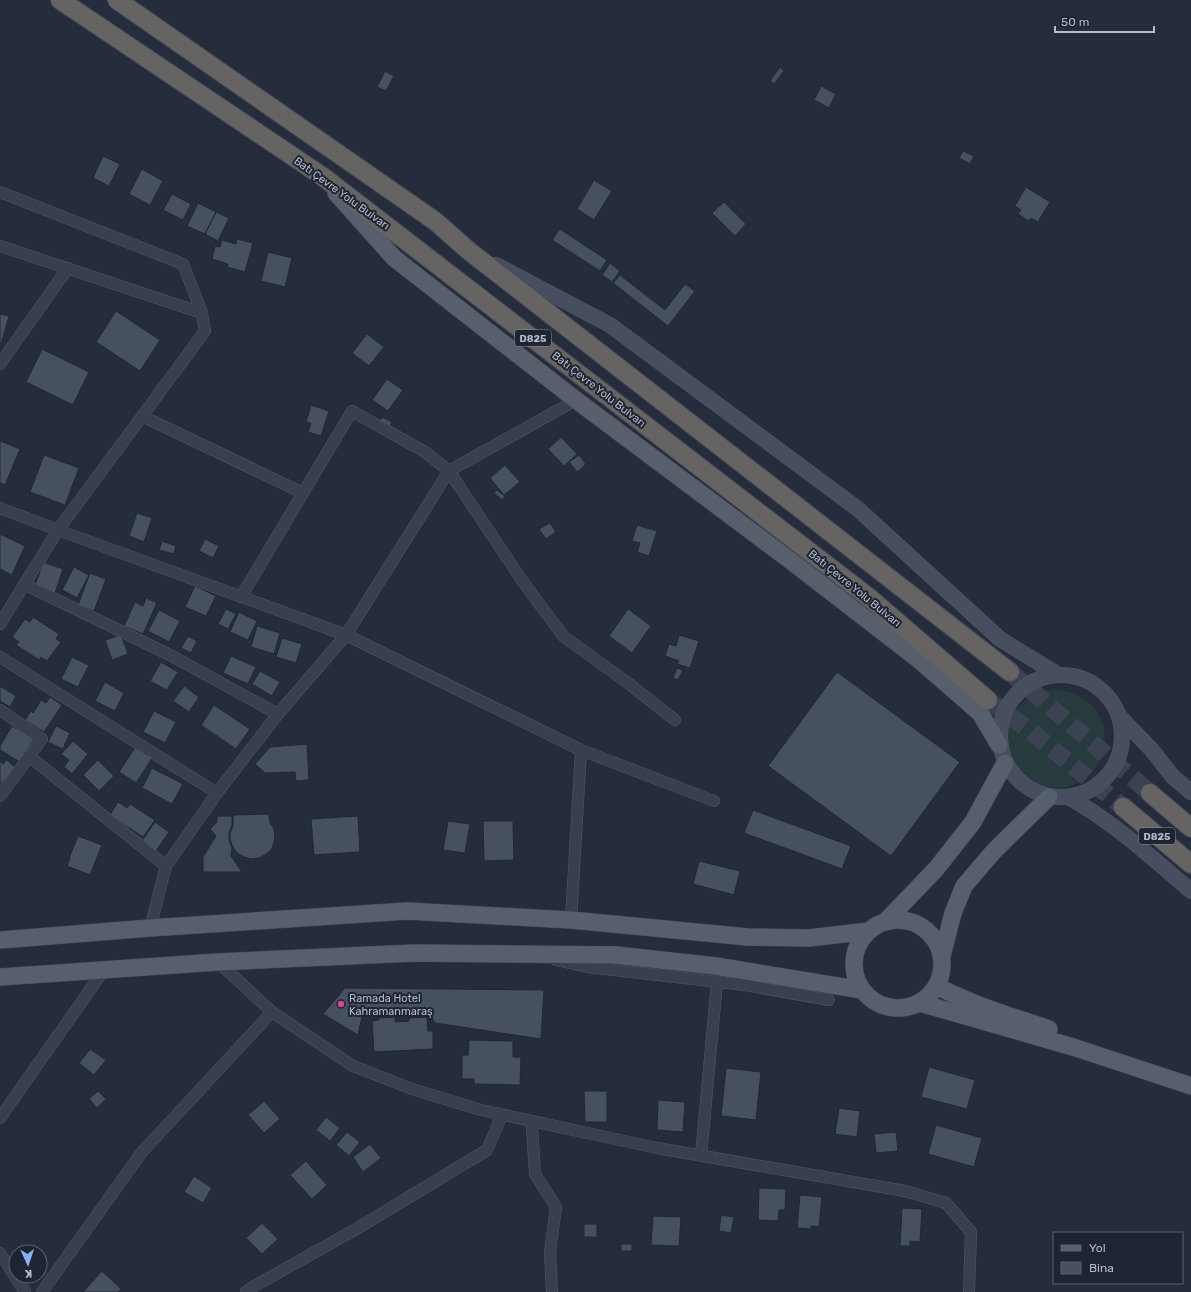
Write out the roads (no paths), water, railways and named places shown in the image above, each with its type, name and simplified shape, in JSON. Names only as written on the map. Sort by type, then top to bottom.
[{"type":"highway","name":"Batı Çevre Yolu Bulvarı","points":[[60,0],[322,176],[871,599],[988,700]]},
{"type":"highway","name":"D825","points":[[117,0],[435,221],[469,251],[1010,672]]},
{"type":"highway","name":"D825","points":[[1150,793],[1191,828]]},
{"type":"highway","name":"D825","points":[[1122,807],[1191,864]]},
{"type":"main road","points":[[322,176],[394,258],[576,400],[791,561],[918,659],[980,713],[1000,745]]},
{"type":"main road","points":[[469,251],[610,325],[858,509],[1000,639],[1057,674]]},
{"type":"main road","points":[[1057,674],[1077,676],[1096,685],[1111,699],[1120,717],[1123,735],[1121,753],[1113,770],[1101,783],[1086,793],[1068,797],[1049,797],[1031,790],[1016,779],[1005,763],[1000,745],[1000,725],[1007,706],[1020,690],[1037,679],[1057,674]]},
{"type":"main road","points":[[1120,717],[1151,749],[1173,776],[1191,792]]},
{"type":"main road","points":[[886,922],[936,869],[973,822],[1005,763]]},
{"type":"main road","points":[[942,956],[935,939],[922,926],[904,920],[886,922],[877,925],[869,931],[858,945],[854,963],[856,977],[862,990],[875,1002],[893,1008],[911,1007],[928,998],[937,986],[942,974],[942,956],[953,913],[964,886],[994,851],[1049,797]]},
{"type":"main road","points":[[1068,797],[1091,810],[1126,836],[1191,891]]},
{"type":"main road","points":[[0,940],[150,928],[407,911],[571,920],[748,937],[809,938],[869,931]]},
{"type":"main road","points":[[0,977],[218,962],[415,953],[616,955],[716,966],[862,990]]},
{"type":"main road","points":[[937,986],[951,994],[979,1005],[1191,1077]]},
{"type":"main road","points":[[920,1003],[1073,1047],[1191,1086]]},
{"type":"street","points":[[0,192],[183,264],[202,313],[205,331],[58,530],[0,624]]},
{"type":"street","points":[[0,246],[202,313]]},
{"type":"street","points":[[0,364],[68,268]]},
{"type":"street","points":[[150,928],[166,866],[217,793],[278,714],[346,635],[449,471],[576,400]]},
{"type":"street","points":[[241,597],[352,411],[425,452],[449,471],[521,579],[563,636],[628,683],[675,720]]},
{"type":"street","points":[[142,416],[303,493]]},
{"type":"street","points":[[0,508],[346,635],[581,750],[714,801]]},
{"type":"street","points":[[24,584],[170,655],[278,714]]},
{"type":"street","points":[[0,657],[217,793]]},
{"type":"street","points":[[0,710],[42,739],[0,796]]},
{"type":"street","points":[[571,920],[581,750]]},
{"type":"street","points":[[29,756],[166,866]]},
{"type":"street","points":[[528,954],[588,967],[745,985],[828,1000]]},
{"type":"street","points":[[218,962],[272,1012],[353,1066],[412,1089],[502,1115],[657,1148],[905,1191],[946,1204],[972,1232],[969,1292]]},
{"type":"street","points":[[0,1118],[104,970]]},
{"type":"street","points":[[701,1156],[717,982]]},
{"type":"street","points":[[42,1292],[142,1152],[272,1012]]},
{"type":"street","points":[[246,1292],[358,1228],[487,1150],[502,1115]]},
{"type":"street","points":[[530,1121],[532,1127],[535,1174],[556,1207],[550,1252],[552,1292]]},
{"type":"street","points":[[0,1253],[25,1292]]},
{"type":"tunnel","points":[[1010,672],[1150,793]]},
{"type":"tunnel","points":[[988,700],[1029,730],[1123,807]]},
{"type":"place","name":"Ramada Hotel Kahramanmaraş","points":[[341,1004]]}]
